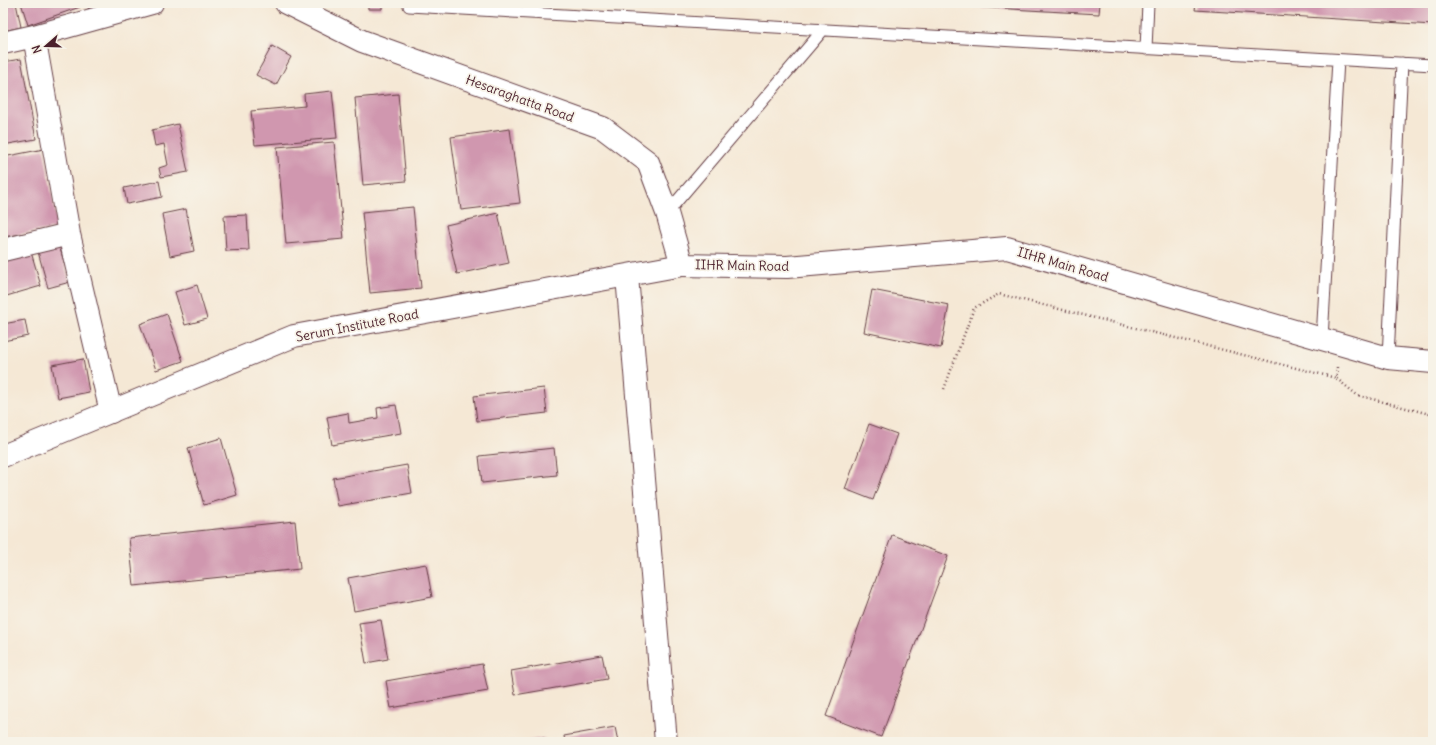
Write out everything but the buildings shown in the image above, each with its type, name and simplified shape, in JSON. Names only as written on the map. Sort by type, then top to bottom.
[{"type":"main road","points":[[3,43],[34,36],[152,3]]},
{"type":"main road","name":"Hesaraghatta Road","points":[[286,3],[362,41],[603,128],[648,162],[667,213],[682,265]]},
{"type":"main road","points":[[34,36],[69,234],[111,412]]},
{"type":"main road","points":[[3,250],[69,234]]},
{"type":"main road","name":"IIHR Main Road","points":[[682,265],[787,266],[1007,248],[1388,358],[1433,362]]},
{"type":"main road","name":"Serum Institute Road","points":[[3,456],[294,336],[682,265]]},
{"type":"main road","points":[[627,276],[666,742]]},
{"type":"lane","points":[[1146,49],[1148,3]]},
{"type":"lane","points":[[409,6],[1433,65]]},
{"type":"lane","points":[[667,213],[823,30]]},
{"type":"lane","points":[[1330,342],[1338,60]]},
{"type":"lane","points":[[1388,358],[1402,63]]},
{"type":"path","points":[[944,389],[974,308],[999,294],[1336,378],[1357,395],[1433,415]]},
{"type":"path","points":[[1330,342],[1336,378]]}]
